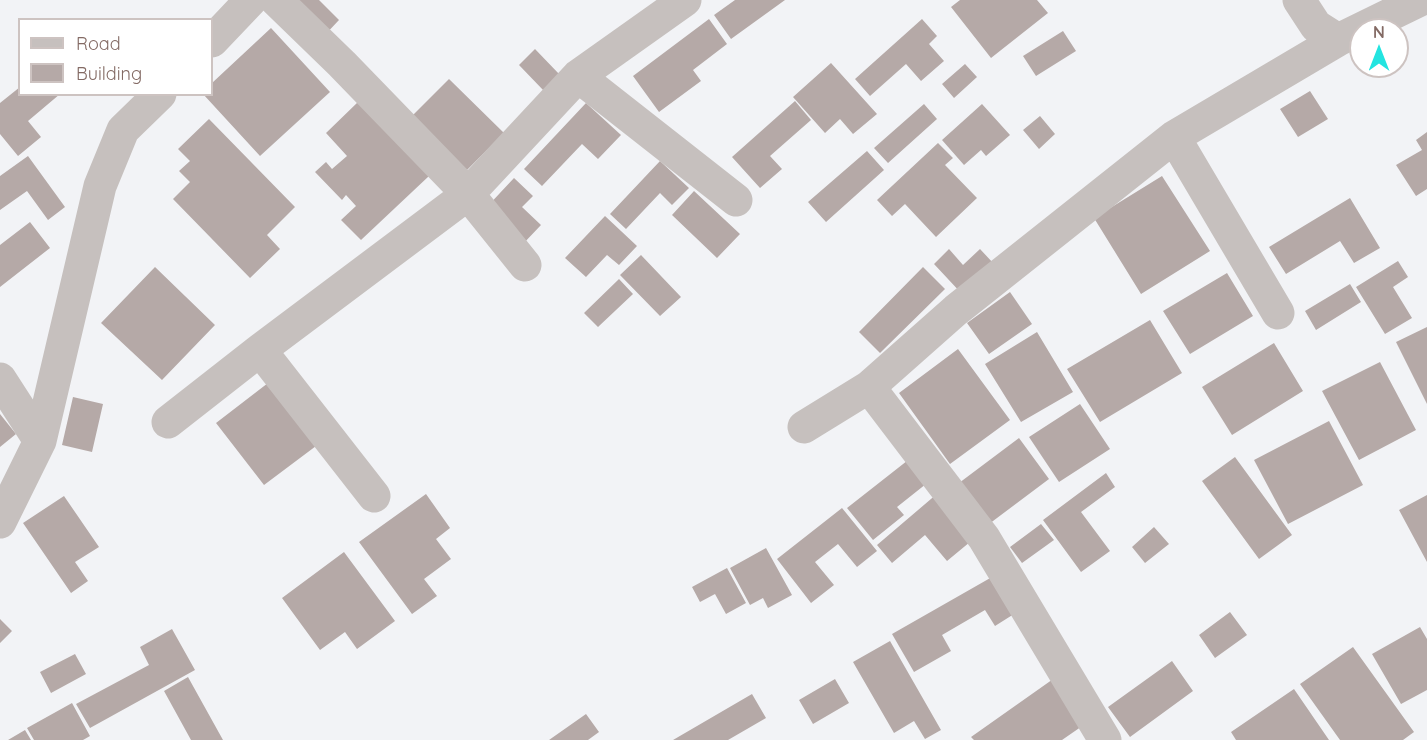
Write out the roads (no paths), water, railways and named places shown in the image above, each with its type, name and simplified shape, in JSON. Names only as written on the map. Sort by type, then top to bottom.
[{"type":"street","points":[[213,40],[251,0]]},
{"type":"street","points":[[276,0],[342,64],[468,194],[525,265]]},
{"type":"street","points":[[168,422],[468,194],[578,76],[685,0]]},
{"type":"street","points":[[1299,0],[1316,26],[1338,40]]},
{"type":"street","points":[[804,427],[868,387],[956,310],[1174,137],[1338,40],[1420,0]]},
{"type":"street","points":[[578,76],[736,200]]},
{"type":"street","points":[[0,522],[40,441],[100,186],[123,130],[158,96]]},
{"type":"street","points":[[1174,137],[1278,313]]},
{"type":"street","points":[[260,350],[374,496]]},
{"type":"street","points":[[0,380],[40,441]]},
{"type":"street","points":[[868,387],[984,538],[1105,740]]}]
